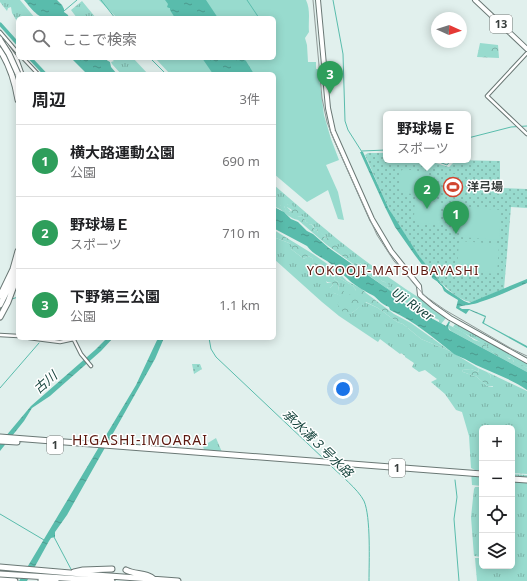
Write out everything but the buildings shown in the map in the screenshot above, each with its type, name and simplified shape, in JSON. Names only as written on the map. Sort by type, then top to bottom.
[{"type":"highway","points":[[0,40],[19,72]]},
{"type":"highway","points":[[0,45],[9,61],[16,79]]},
{"type":"highway","points":[[0,50],[13,77],[16,91]]},
{"type":"highway","points":[[0,296],[13,269],[16,258]]},
{"type":"highway","points":[[0,305],[9,289],[16,269]]},
{"type":"highway","points":[[0,311],[16,279]]},
{"type":"highway","points":[[0,316],[8,302],[16,280]]},
{"type":"highway","points":[[0,301],[9,289]]},
{"type":"highway","points":[[0,320],[16,290]]},
{"type":"highway","name":"1","points":[[0,437],[15,440],[479,476]]},
{"type":"highway","name":"1","points":[[0,441],[15,440]]},
{"type":"highway","points":[[515,478],[527,479]]},
{"type":"highway","points":[[0,566],[80,575],[112,581]]},
{"type":"highway","points":[[0,573],[80,575],[112,568]]},
{"type":"highway","points":[[126,570],[132,573],[150,576],[155,580]]},
{"type":"highway","points":[[0,573],[15,572],[178,581]]},
{"type":"highway","points":[[0,573],[56,581]]},
{"type":"highway","points":[[0,580],[16,581]]},
{"type":"main road","points":[[318,0],[330,122],[357,185],[380,233],[396,259],[419,286],[420,295],[428,303],[450,318],[527,361]]},
{"type":"main road","name":"13","points":[[475,0],[527,49]]},
{"type":"street","points":[[0,32],[16,50]]},
{"type":"street","points":[[527,53],[487,96],[527,134]]},
{"type":"street","points":[[25,60],[36,72]]},
{"type":"street","points":[[0,335],[16,336]]},
{"type":"street","points":[[44,340],[60,342],[69,340]]},
{"type":"street","points":[[74,340],[82,355],[91,365]]},
{"type":"green space","points":[[0,0],[20,0],[33,16],[16,16],[16,20],[12,13],[11,7],[8,8],[7,11]]},
{"type":"green space","points":[[99,0],[306,0],[309,12],[309,32],[305,38],[308,62],[316,62],[324,115],[339,160],[326,165],[338,192],[344,220],[338,219],[328,190],[307,202],[276,176],[276,72],[168,72],[157,60],[276,60],[276,16],[115,16]]},
{"type":"green space","points":[[82,1],[94,16],[76,16],[71,10]]},
{"type":"green space","points":[[480,43],[498,45],[499,58],[477,57]]},
{"type":"green space","points":[[113,60],[135,60],[146,72],[119,72],[111,62],[114,61]]},
{"type":"green space","points":[[368,153],[383,153],[383,163],[436,163],[449,167],[453,163],[471,163],[471,160],[500,161],[500,188],[527,189],[527,208],[511,207],[504,289],[472,302],[462,299],[440,282],[409,243],[396,222],[365,155]]},
{"type":"green space","points":[[403,169],[426,172],[424,195],[402,193],[399,189],[401,171]]},
{"type":"green space","name":"洋弓場","points":[[452,174],[455,174],[453,200],[450,200]]},
{"type":"green space","points":[[276,187],[351,250],[449,318],[446,318],[441,324],[439,320],[411,306],[413,305],[388,288],[385,282],[379,279],[360,263],[355,264],[354,260],[347,257],[326,237],[324,239],[325,236],[317,233],[317,229],[314,231],[314,227],[306,222],[303,216],[297,217],[288,204],[287,207],[292,212],[286,211],[284,206],[278,204],[278,208],[276,207]]},
{"type":"green space","points":[[415,199],[440,202],[438,224],[417,223],[414,217]]},
{"type":"green space","points":[[278,202],[290,212],[292,210],[287,207],[287,205],[290,203],[298,211],[299,215],[297,217],[303,216],[306,222],[309,223],[309,225],[311,224],[314,228],[314,231],[317,229],[317,233],[320,232],[325,236],[324,239],[326,237],[338,246],[340,250],[343,249],[349,254],[348,257],[357,260],[358,262],[355,264],[360,263],[365,269],[372,271],[382,281],[390,286],[387,287],[388,288],[402,297],[405,296],[409,302],[414,304],[411,306],[327,245],[298,220],[290,217],[278,208]]},
{"type":"green space","points":[[462,207],[501,210],[499,240],[460,237]]},
{"type":"green space","points":[[276,231],[313,254],[336,270],[347,281],[362,289],[394,314],[411,323],[450,351],[421,339],[403,324],[397,322],[378,308],[366,302],[352,313],[343,312],[337,304],[356,290],[353,286],[336,276],[334,279],[338,282],[339,291],[343,290],[344,292],[343,297],[329,291],[325,287],[328,285],[330,288],[333,285],[332,283],[321,279],[316,273],[309,264],[309,260],[313,260],[312,258],[308,256],[304,259],[291,249],[293,246],[276,238]]},
{"type":"green space","points":[[276,238],[294,246],[291,249],[304,259],[308,256],[312,258],[327,283],[332,283],[333,285],[330,288],[326,287],[334,293],[342,296],[339,291],[338,282],[334,279],[336,276],[353,286],[356,290],[355,292],[338,304],[352,313],[365,302],[378,308],[397,322],[403,324],[421,339],[450,351],[478,368],[479,372],[471,369],[462,370],[463,372],[477,377],[487,386],[493,387],[490,378],[491,376],[487,372],[527,391],[527,474],[515,473],[515,425],[479,425],[479,470],[471,468],[469,436],[462,412],[456,410],[445,394],[431,382],[437,379],[425,370],[419,372],[412,367],[414,363],[401,353],[400,354],[380,339],[378,342],[339,316],[276,261]]},
{"type":"green space","points":[[459,241],[499,244],[497,274],[457,271]]},
{"type":"green space","points":[[450,319],[527,362],[527,368],[499,353],[493,352],[487,346],[453,327],[455,324],[449,320]]},
{"type":"green space","points":[[449,325],[463,332],[474,340],[481,342],[493,352],[506,356],[514,362],[515,361],[527,368],[527,372],[451,331],[448,327]]},
{"type":"green space","points":[[192,364],[200,364],[202,369],[194,374]]},
{"type":"green space","points":[[478,368],[487,372],[491,376],[490,378],[498,385],[487,386],[477,377],[463,372],[462,370],[471,369],[479,372]]},
{"type":"green space","points":[[216,438],[222,452],[204,450],[203,446]]},
{"type":"green space","points":[[471,471],[479,472],[479,486],[472,485]]},
{"type":"green space","points":[[515,474],[527,475],[527,581],[477,581],[475,558],[479,558],[479,569],[515,569]]},
{"type":"green space","points":[[475,487],[479,487],[479,557],[474,556],[471,517]]},
{"type":"water","points":[[24,0],[57,0],[62,5],[64,12],[68,16],[41,16]]},
{"type":"water","points":[[165,0],[206,0],[217,16],[174,16],[170,8],[167,7],[168,4]]},
{"type":"water","points":[[73,60],[106,60],[110,62],[111,67],[115,72],[85,72]]},
{"type":"water","points":[[203,60],[245,60],[253,72],[212,72]]},
{"type":"water","points":[[360,152],[363,152],[389,209],[419,256],[446,289],[469,303],[527,279],[527,283],[504,293],[478,303],[459,307],[462,309],[469,309],[486,316],[484,323],[527,346],[527,348],[482,323],[485,317],[469,310],[466,314],[456,308],[458,300],[444,291],[441,284],[432,278],[431,274],[426,270],[395,227]]},
{"type":"water","points":[[276,208],[284,212],[291,219],[298,222],[329,248],[392,292],[405,304],[446,326],[449,321],[449,330],[527,372],[527,390],[513,381],[454,354],[416,325],[390,310],[389,307],[374,296],[353,283],[327,261],[313,253],[307,246],[276,230]]},
{"type":"water","points":[[105,340],[111,340],[101,351],[50,396],[32,408],[24,421],[0,451],[0,443],[31,406]]},
{"type":"water","points":[[157,340],[163,340],[155,359],[67,515],[55,532],[55,537],[51,538],[49,541],[27,581],[19,581],[136,385]]},
{"type":"waterway","points":[[64,11],[77,0]]},
{"type":"waterway","points":[[101,0],[113,16]]},
{"type":"waterway","points":[[247,0],[258,16]]},
{"type":"waterway","points":[[333,0],[343,54],[345,121],[348,130],[362,152]]},
{"type":"waterway","name":"古川","points":[[0,24],[16,42]]},
{"type":"waterway","name":"古川","points":[[32,60],[43,72]]},
{"type":"waterway","points":[[152,60],[164,72]]},
{"type":"waterway","points":[[471,137],[511,127],[527,126]]},
{"type":"waterway","points":[[362,151],[383,150]]},
{"type":"waterway","points":[[442,163],[447,165],[449,163]]},
{"type":"waterway","points":[[438,282],[444,288]]},
{"type":"waterway","points":[[12,299],[16,298]]},
{"type":"waterway","name":"承水溝３号水路","points":[[209,340],[211,349],[216,357],[325,460]]},
{"type":"waterway","points":[[0,388],[39,343]]},
{"type":"waterway","name":"承水溝３号水路","points":[[330,465],[353,487],[364,501],[369,528],[369,581]]},
{"type":"waterway","points":[[455,480],[457,497],[454,519],[459,581]]},
{"type":"waterway","points":[[0,514],[44,540]]},
{"type":"waterway","points":[[54,537],[72,571]]},
{"type":"railway","points":[[313,0],[322,98],[327,122],[377,235],[394,261],[425,296],[445,310],[512,349],[527,356]]},
{"type":"place","name":"下野第三公園","points":[[330,94]]},
{"type":"place","name":"洋弓場","points":[[453,187]]},
{"type":"place","name":"野球場Ｅ","points":[[427,209]]},
{"type":"place","name":"横大路運動公園","points":[[456,234]]},
{"type":"district","name":"YOKOOJI-MATSUBAYASHI","points":[[393,270]]},
{"type":"district","name":"HIGASHI-IMOARAI","points":[[140,440]]},
{"type":"water label","name":"Uji River","points":[[413,304]]}]
